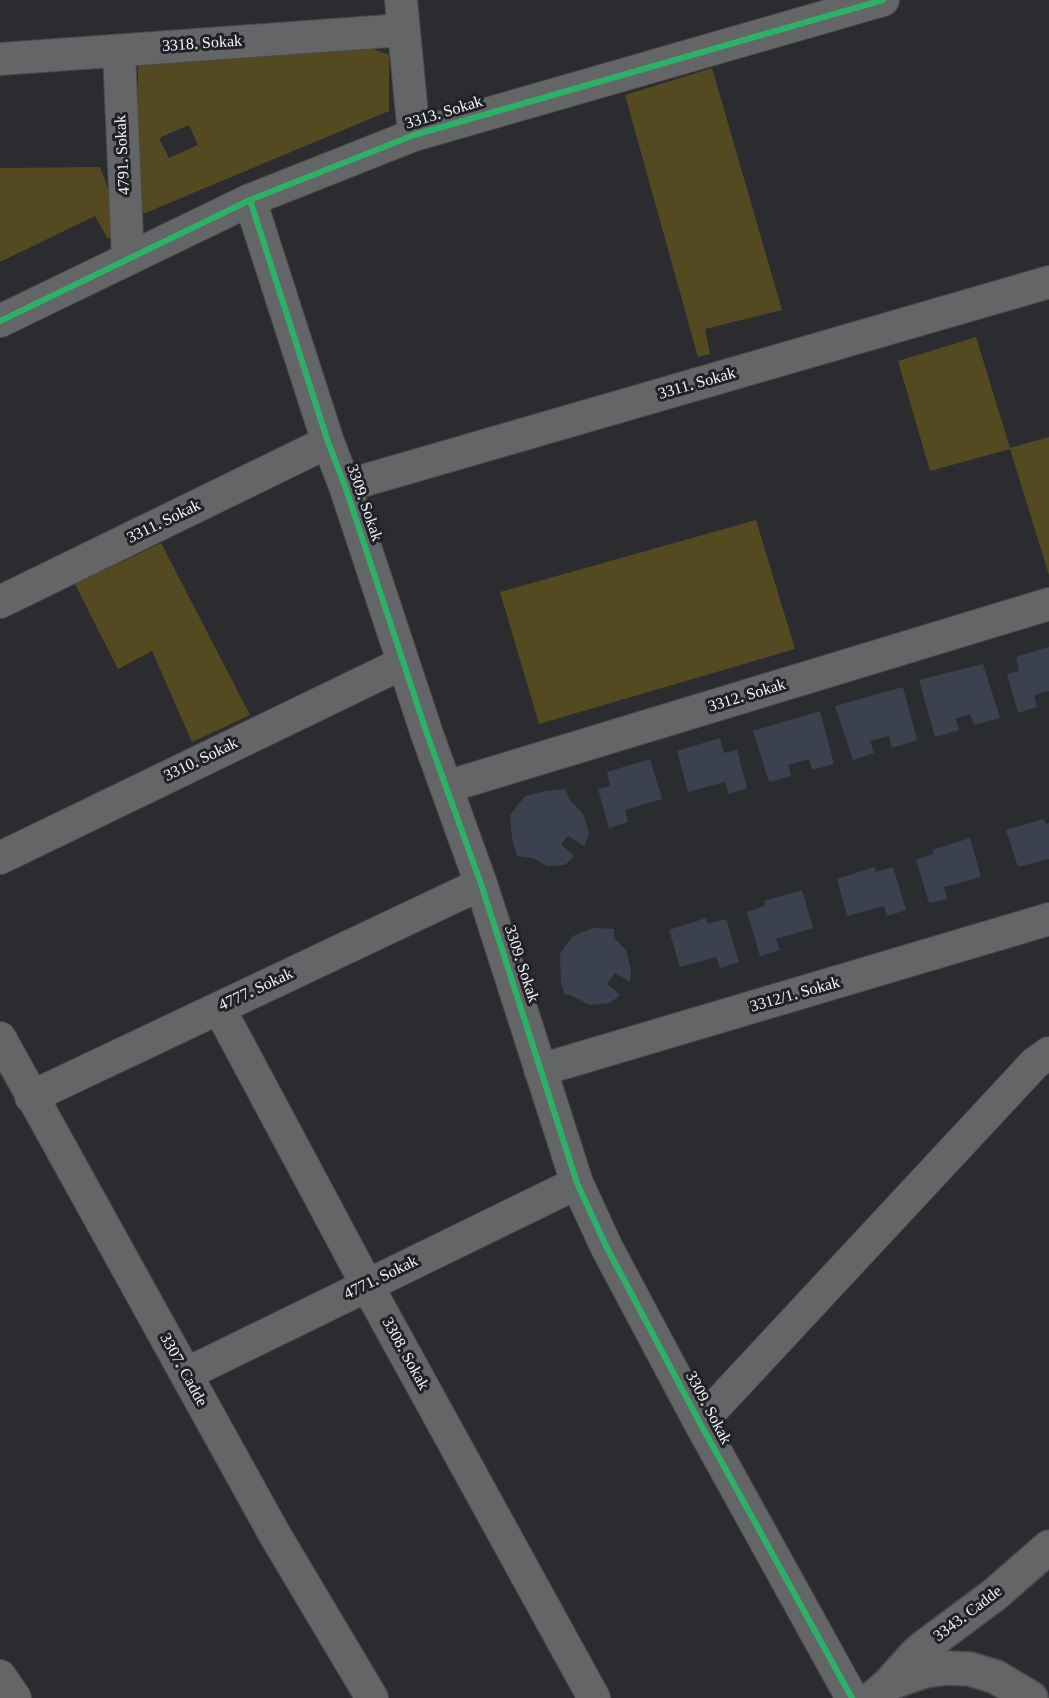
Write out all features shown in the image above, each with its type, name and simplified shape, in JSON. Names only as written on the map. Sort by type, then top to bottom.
[{"type":"street","name":"3313. Sokak","points":[[0,321],[250,200],[414,135],[884,0]]},
{"type":"street","points":[[402,15],[414,135]]},
{"type":"street","name":"3318. Sokak","points":[[0,59],[119,51],[402,15]]},
{"type":"street","name":"4791. Sokak","points":[[119,51],[128,259]]},
{"type":"street","name":"3309. Sokak","points":[[250,200],[328,442],[481,884],[577,1183],[607,1248],[700,1423],[852,1698]]},
{"type":"street","name":"3311. Sokak","points":[[345,486],[1049,282]]},
{"type":"street","name":"3311. Sokak","points":[[0,602],[328,442]]},
{"type":"street","name":"3312. Sokak","points":[[446,787],[1049,604]]},
{"type":"street","name":"3310. Sokak","points":[[0,858],[403,663]]},
{"type":"street","name":"4777. Sokak","points":[[31,1097],[481,884]]},
{"type":"street","name":"3312/1. Sokak","points":[[540,1070],[1049,919]]},
{"type":"street","name":"3308. Sokak","points":[[219,1008],[367,1285],[594,1698]]},
{"type":"street","name":"3307. Cadde","points":[[0,1038],[275,1535],[372,1698]]},
{"type":"street","points":[[700,1423],[1035,1063],[1049,1053]]},
{"type":"street","name":"4771. Sokak","points":[[186,1374],[577,1183]]},
{"type":"street","name":"3343. Cadde","points":[[882,1691],[919,1652],[994,1595],[1049,1548]]},
{"type":"street","name":"3343. Cadde","points":[[882,1691],[925,1671],[948,1668],[970,1670],[996,1677],[1031,1698]]},
{"type":"street","points":[[0,1676],[15,1698]]},
{"type":"street","points":[[1042,1698],[1049,1680]]},
{"type":"shaded area","points":[[363,45],[389,55],[389,111],[138,216],[138,66]],"holes":[[[189,125],[198,145],[169,158],[159,138]]]},
{"type":"shaded area","points":[[712,68],[782,310],[705,329],[710,354],[698,357],[625,95]]},
{"type":"shaded area","points":[[100,167],[117,212],[119,233],[108,239],[95,216],[0,262],[0,168]]},
{"type":"shaded area","points":[[976,337],[1010,448],[1049,437],[1049,575],[1010,449],[930,471],[898,361]]},
{"type":"shaded area","points":[[756,520],[795,649],[539,724],[500,592]]},
{"type":"shaded area","points":[[161,543],[250,715],[192,742],[152,651],[118,669],[75,584]]},
{"type":"building","points":[[1049,647],[1049,691],[1034,695],[1037,707],[1018,713],[1007,674],[1019,671],[1016,657]]},
{"type":"building","points":[[983,664],[1000,718],[974,725],[970,714],[956,719],[959,730],[935,737],[919,680]]},
{"type":"building","points":[[903,687],[917,740],[892,748],[889,736],[870,741],[874,753],[853,760],[835,706]]},
{"type":"building","points":[[820,711],[834,764],[812,770],[809,759],[788,765],[791,776],[769,782],[753,731]]},
{"type":"building","points":[[720,738],[724,753],[737,750],[747,788],[729,794],[725,782],[688,792],[677,751]]},
{"type":"building","points":[[650,759],[662,799],[625,810],[628,822],[609,828],[598,789],[610,786],[607,772]]},
{"type":"building","points":[[565,789],[570,800],[583,814],[589,833],[584,846],[568,836],[561,844],[574,856],[565,865],[547,866],[533,858],[517,856],[512,838],[510,815],[525,796]]},
{"type":"building","points":[[1044,819],[1046,824],[1049,823],[1049,859],[1018,867],[1006,830]]},
{"type":"building","points":[[970,838],[981,877],[944,887],[947,899],[929,903],[916,860],[934,854],[932,850]]},
{"type":"building","points":[[874,867],[876,872],[893,867],[906,910],[887,916],[884,906],[847,916],[837,879]]},
{"type":"building","points":[[802,890],[813,928],[776,939],[780,950],[760,956],[747,912],[765,906],[764,901]]},
{"type":"building","points":[[706,918],[708,924],[726,919],[739,962],[720,968],[716,957],[680,967],[669,930]]},
{"type":"building","points":[[593,928],[614,929],[614,938],[626,950],[631,970],[630,982],[615,973],[607,984],[620,995],[610,1003],[590,1005],[571,995],[564,994],[560,954],[573,936]]},
{"type":"cycle path","points":[[0,321],[250,200],[414,135],[883,0]]},
{"type":"cycle path","points":[[250,200],[328,442],[345,486],[427,734],[481,884],[577,1183],[607,1248],[700,1423],[852,1698]]}]
